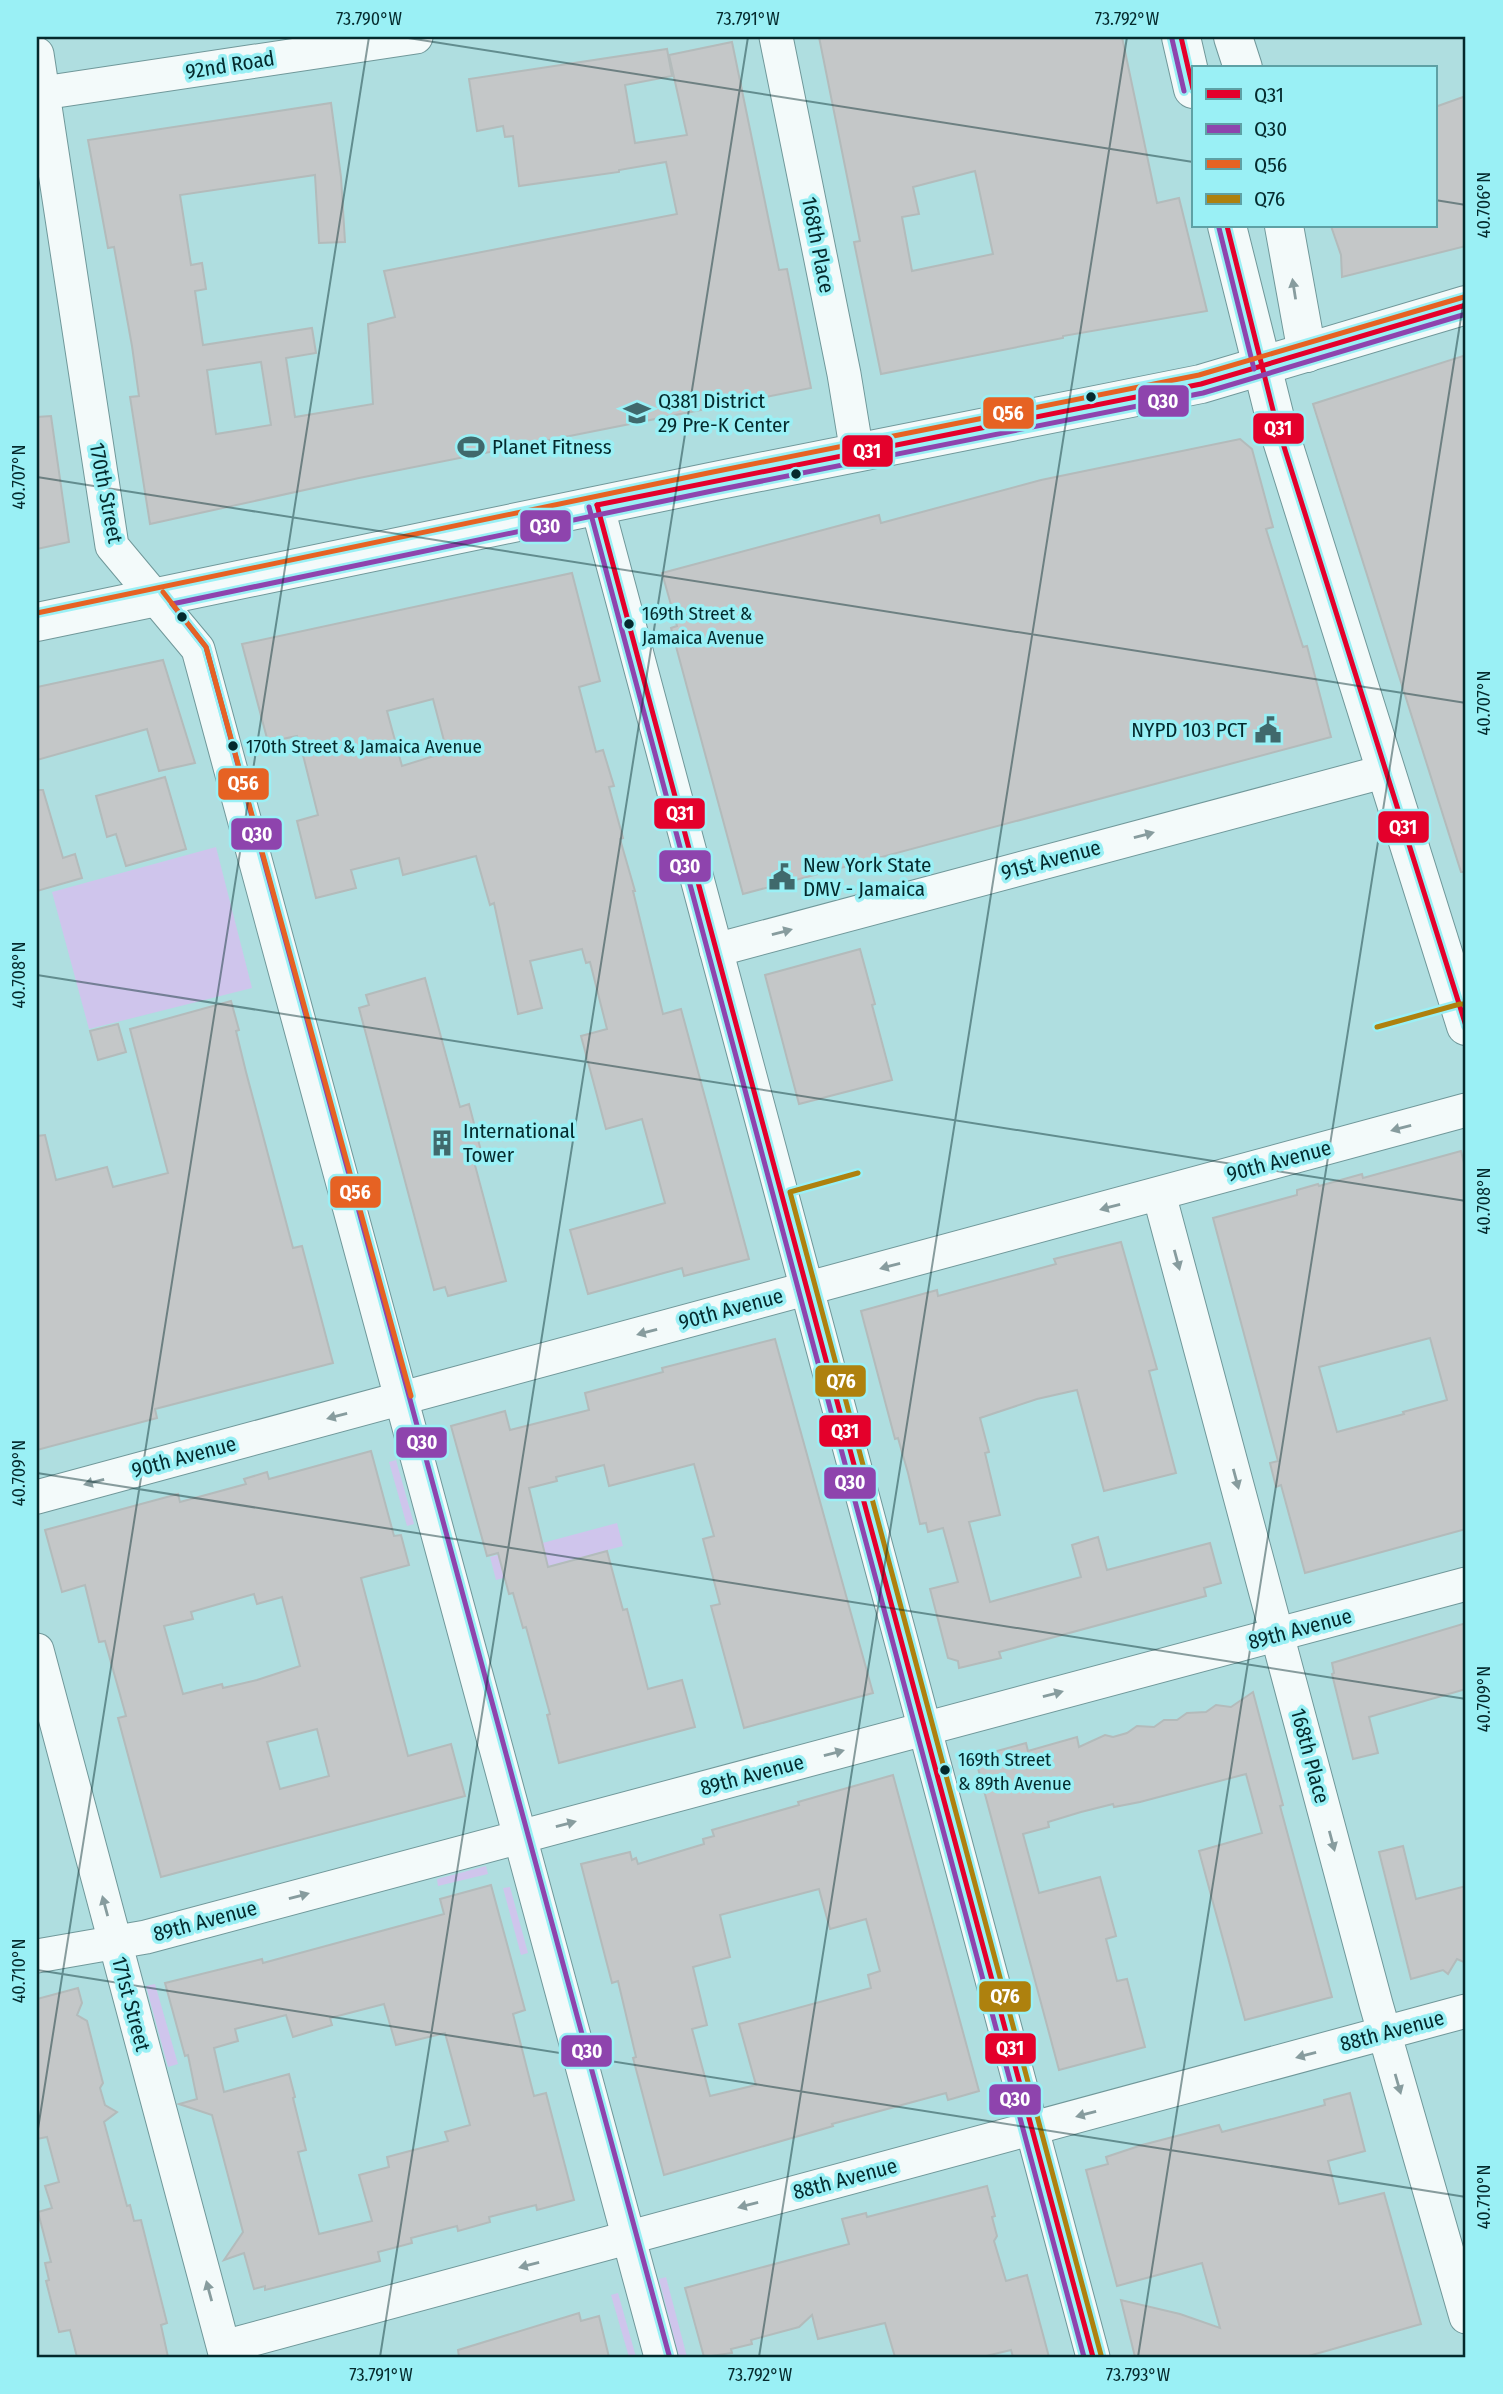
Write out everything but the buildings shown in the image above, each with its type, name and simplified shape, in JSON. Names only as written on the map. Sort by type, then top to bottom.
[{"type":"main road","points":[[1181,37],[1192,85]]},
{"type":"main road","points":[[1233,37],[1242,66]]},
{"type":"main road","points":[[1227,228],[1275,418],[1466,1026]]},
{"type":"main road","points":[[1284,228],[1307,353]]},
{"type":"main road","points":[[37,622],[597,505],[1201,384],[1466,305]]},
{"type":"street","name":"92nd Road","points":[[43,93],[416,37]]},
{"type":"street","name":"168th Place","points":[[776,37],[844,374],[857,453]]},
{"type":"street","name":"170th Street","points":[[37,54],[112,546],[198,649],[661,2357]]},
{"type":"street","points":[[597,505],[1093,2357]]},
{"type":"street","name":"91st Avenue","points":[[716,950],[1386,771]]},
{"type":"street","name":"90th Avenue","points":[[37,1497],[1466,1110]]},
{"type":"street","name":"168th Place","points":[[1159,1194],[1384,2033],[1466,2317]]},
{"type":"street","name":"89th Avenue","points":[[37,1956],[146,1937],[1466,1584]]},
{"type":"street","name":"171st Street","points":[[37,1650],[225,2352]]},
{"type":"street","name":"88th Avenue","points":[[225,2352],[628,2238],[1466,2011]]},
{"type":"shaded area","points":[[216,847],[252,988],[89,1029],[52,892]]},
{"type":"shaded area","points":[[396,1460],[414,1524],[407,1526],[389,1462]]},
{"type":"shaded area","points":[[617,1523],[623,1546],[496,1580],[490,1557]]},
{"type":"shaded area","points":[[486,1866],[488,1874],[438,1886],[437,1879]]},
{"type":"shaded area","points":[[510,1887],[528,1953],[521,1955],[503,1888]]},
{"type":"shaded area","points":[[155,1984],[178,2064],[168,2067],[146,1986]]},
{"type":"shaded area","points":[[666,2277],[687,2357],[679,2357],[659,2279]]},
{"type":"shaded area","points":[[618,2293],[636,2357],[629,2357],[611,2295]]},
{"type":"transit line","name":"Q31","points":[[1181,37],[1192,85]]},
{"type":"transit line","name":"Q30","points":[[1172,39],[1184,91]]},
{"type":"transit line","name":"Q30","points":[[1219,228],[1254,369]]},
{"type":"transit line","name":"Q31","points":[[1228,228],[1275,418],[1466,1026]]},
{"type":"transit line","name":"Q56","points":[[37,613],[708,473],[1199,375],[1464,297]]},
{"type":"transit line","name":"Q31","points":[[597,505],[1201,384],[1466,305]]},
{"type":"transit line","name":"Q30","points":[[669,2355],[206,647],[172,604],[712,491],[1203,393],[1466,314]]},
{"type":"transit line","name":"Q31","points":[[597,505],[1093,2357]]},
{"type":"transit line","name":"Q30","points":[[589,507],[1084,2357]]},
{"type":"transit line","name":"Q56","points":[[163,592],[206,647],[411,1396]]},
{"type":"transit line","name":"Q76","points":[[1377,1027],[1466,1004]]},
{"type":"transit line","name":"Q76","points":[[858,1173],[790,1192],[1101,2355]]},
{"type":"place","name":"Q381 District 29 Pre-K Center","points":[[637,413]]},
{"type":"place","name":"Planet Fitness","points":[[471,447]]},
{"type":"place","name":"169th Street & Jamaica Avenue","points":[[629,624]]},
{"type":"place","name":"NYPD 103 PCT","points":[[1268,730]]},
{"type":"place","name":"170th Street & Jamaica Avenue","points":[[233,746]]},
{"type":"place","name":"New York State DMV - Jamaica","points":[[782,877]]},
{"type":"place","name":"International Tower","points":[[442,1143]]},
{"type":"place","name":"169th Street & 89th Avenue","points":[[945,1770]]}]
